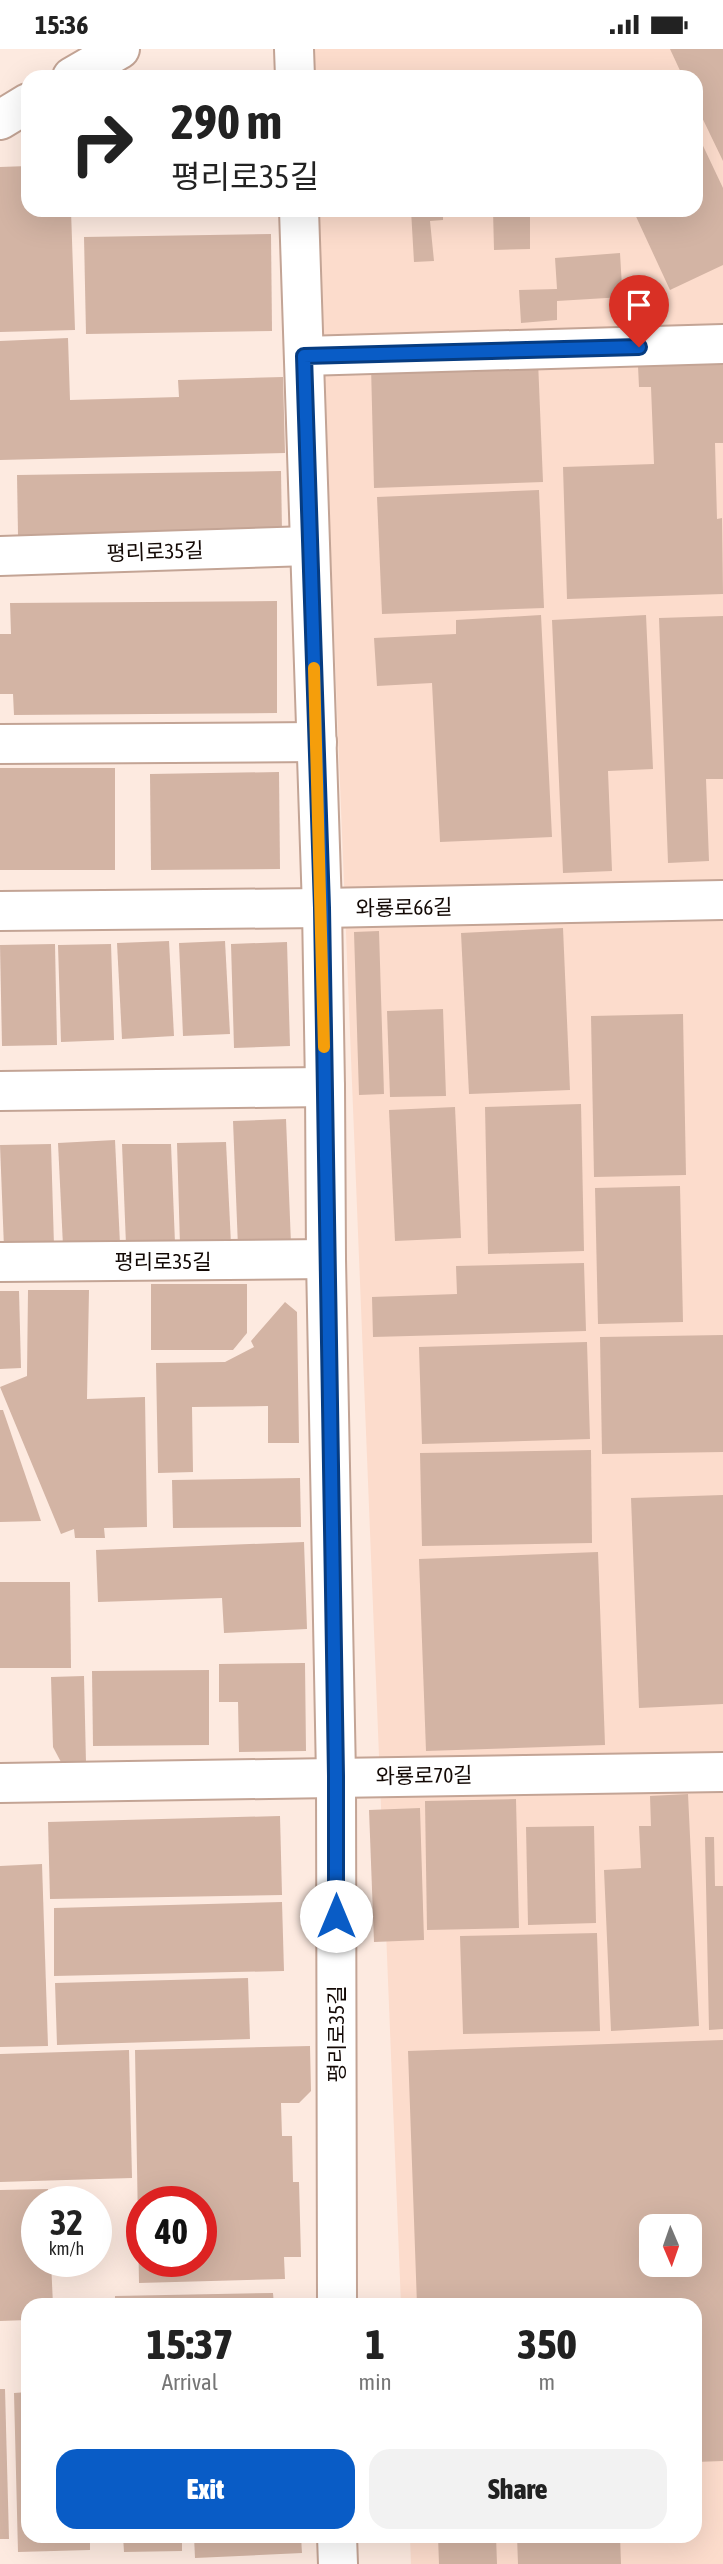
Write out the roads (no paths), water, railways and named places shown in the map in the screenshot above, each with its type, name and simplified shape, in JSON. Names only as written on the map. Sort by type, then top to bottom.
[{"type":"street","points":[[84,70],[120,49]]},
{"type":"street","points":[[294,49],[295,70]]},
{"type":"street","points":[[0,120],[21,107]]},
{"type":"street","name":"평리로35길","points":[[299,217],[322,908],[336,1776],[337,2298]]},
{"type":"street","points":[[304,356],[723,344]]},
{"type":"street","name":"평리로35길","points":[[0,556],[309,546]]},
{"type":"street","points":[[0,744],[317,743]]},
{"type":"street","name":"와룡로66길","points":[[0,912],[723,900]]},
{"type":"street","points":[[0,1091],[325,1087]]},
{"type":"street","name":"평리로35길","points":[[0,1262],[326,1259]]},
{"type":"street","name":"와룡로70길","points":[[0,1783],[723,1772]]},
{"type":"street","points":[[337,2543],[338,2564]]}]
